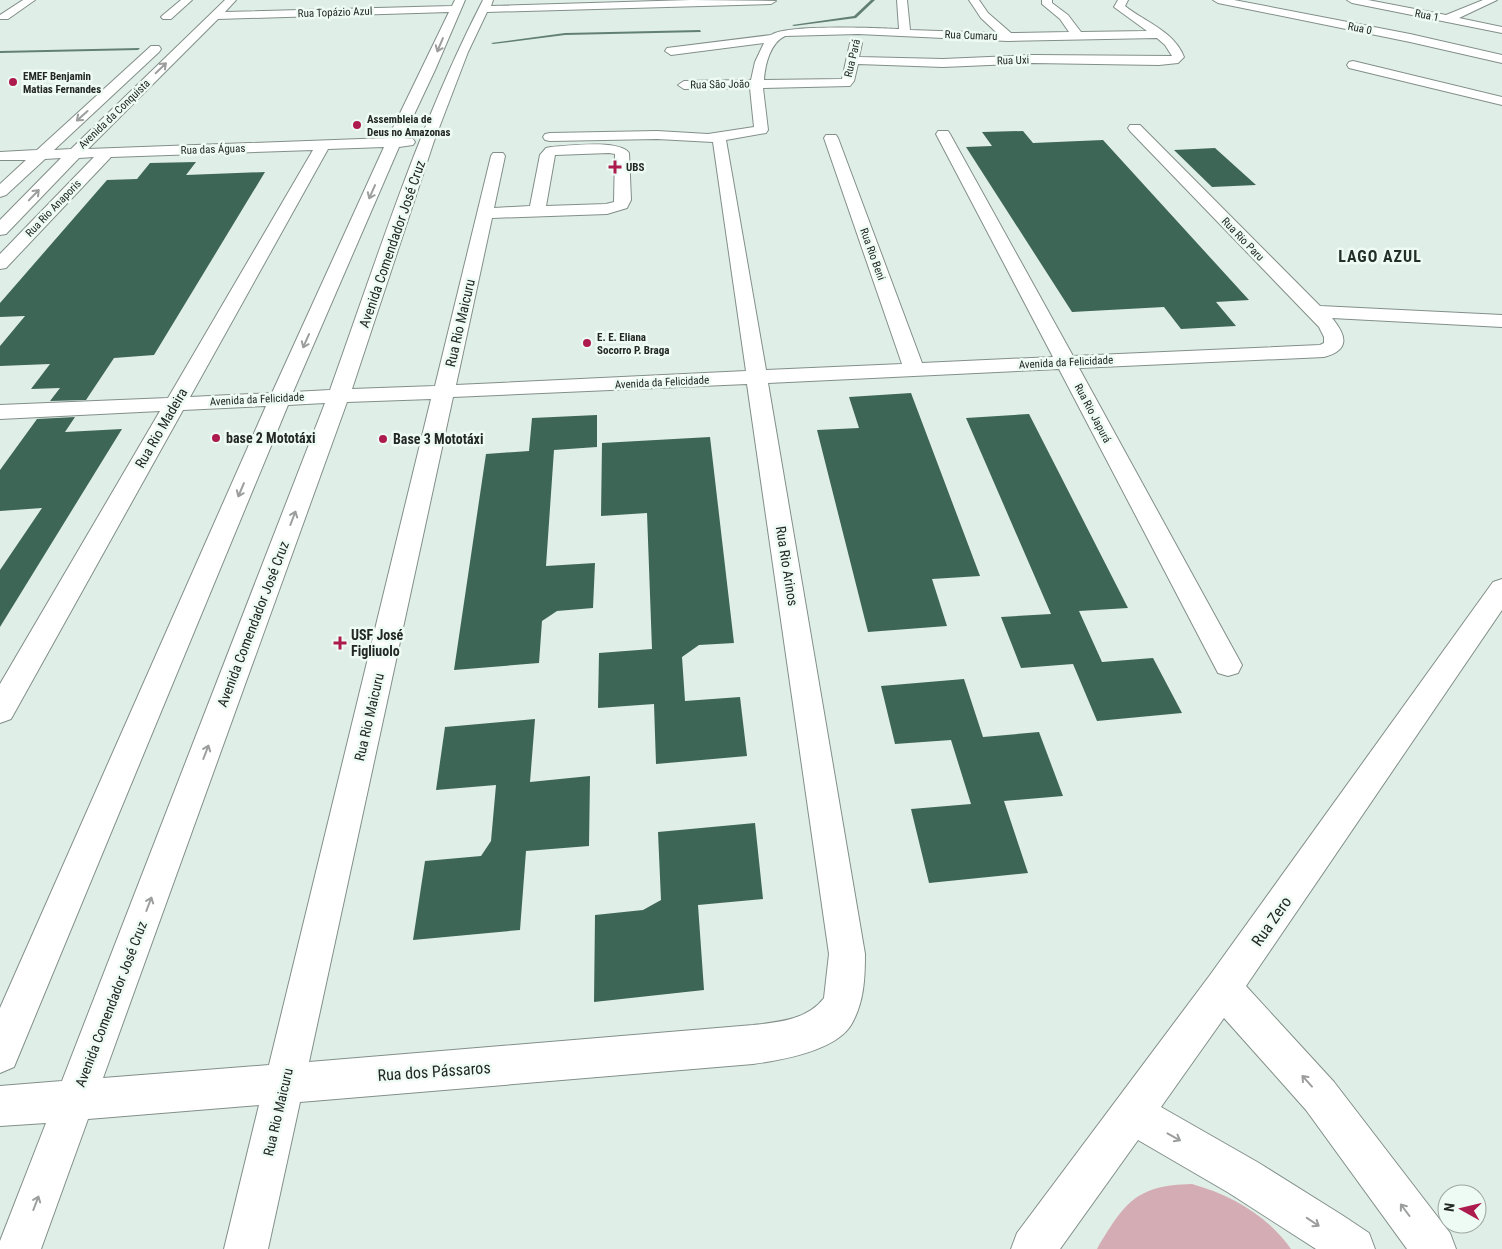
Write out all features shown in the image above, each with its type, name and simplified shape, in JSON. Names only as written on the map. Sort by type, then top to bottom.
[{"type":"street","points":[[4,17],[30,0]]},
{"type":"street","points":[[167,18],[186,0]]},
{"type":"street","points":[[401,10],[407,0]]},
{"type":"street","points":[[772,0],[774,14]]},
{"type":"street","name":"Rua Topázio Azul","points":[[214,16],[401,10],[483,4],[772,0]]},
{"type":"street","points":[[902,0],[905,33]]},
{"type":"street","points":[[974,0],[983,14],[1008,37]]},
{"type":"street","points":[[1047,0],[1048,4],[1070,24],[1076,35]]},
{"type":"street","points":[[1123,0],[1119,6],[1125,12],[1159,34]]},
{"type":"street","name":"Rua 0","points":[[1218,0],[1410,38],[1502,59]]},
{"type":"street","name":"Rua 1","points":[[1352,0],[1502,30]]},
{"type":"street","points":[[1410,38],[1485,1],[1502,5]]},
{"type":"street","points":[[232,15],[236,3]]},
{"type":"street","name":"Avenida da Conquista","points":[[0,230],[214,16],[236,3]]},
{"type":"street","points":[[0,1053],[280,398],[393,143],[429,70],[483,4]]},
{"type":"street","name":"Avenida Comendador José Cruz","points":[[18,1249],[339,395],[427,141],[483,4]]},
{"type":"street","points":[[550,137],[657,134],[708,138],[761,130],[757,84],[768,48],[776,32]]},
{"type":"street","name":"Rua Cumaru","points":[[671,51],[776,32],[905,33],[1008,37],[1159,34]]},
{"type":"street","name":"Rua Pará","points":[[845,83],[848,81],[858,32]]},
{"type":"street","name":"Rua Uxi","points":[[852,60],[943,63],[1033,59],[1174,60],[1179,56],[1176,50],[1159,34]]},
{"type":"street","name":"Avenida da Conquista","points":[[0,192],[39,154],[166,39]]},
{"type":"street","points":[[1353,65],[1502,101]]},
{"type":"street","name":"Rua São João","points":[[684,85],[845,83]]},
{"type":"street","name":"Rua Rio Paru","points":[[1135,128],[1314,311],[1334,334],[1335,342],[1333,346],[1324,351]]},
{"type":"street","name":"Rua Rio Japurá","points":[[943,134],[1228,664]]},
{"type":"street","name":"Rua Rio Beni","points":[[831,138],[914,370]]},
{"type":"street","name":"Rua das Águas","points":[[0,156],[427,141]]},
{"type":"street","name":"Rua Rio Arinos","points":[[720,141],[847,954],[845,991]]},
{"type":"street","name":"Rua Rio Madeira","points":[[0,711],[323,145]]},
{"type":"street","points":[[484,214],[607,209],[621,205],[623,200],[622,153],[609,149],[557,150],[548,154],[537,211]]},
{"type":"street","name":"Rua Rio Anaporis","points":[[0,264],[106,153]]},
{"type":"street","name":"Rua Rio Maicuru","points":[[246,1249],[498,156]]},
{"type":"street","points":[[1314,311],[1502,320]]},
{"type":"street","name":"Avenida da Felicidade","points":[[4,417],[175,404],[339,395],[444,392],[1324,351]]},
{"type":"street","name":"Rua Zero","points":[[1033,1249],[1223,988],[1502,589]]},
{"type":"street","points":[[1223,988],[1320,1096],[1434,1249]]},
{"type":"street","name":"Rua dos Pássaros","points":[[0,1106],[703,1050],[782,1040],[815,1030],[834,1016],[845,991]]},
{"type":"street","points":[[1132,1114],[1222,1164],[1347,1247]]},
{"type":"shaded area","points":[[1192,1184],[1221,1194],[1247,1208],[1271,1226],[1291,1249],[1097,1249],[1115,1220],[1133,1200],[1157,1188]]},
{"type":"building","points":[[1023,131],[1033,143],[1103,140],[1249,300],[1216,302],[1236,326],[1181,329],[1164,307],[1072,312],[966,147],[992,146],[982,132]]},
{"type":"building","points":[[1215,148],[1256,185],[1212,187],[1174,150]]},
{"type":"building","points":[[196,162],[186,175],[265,172],[154,355],[114,358],[86,400],[50,401],[60,388],[31,389],[50,364],[0,366],[0,346],[25,316],[0,317],[0,303],[107,180],[137,179],[150,163]]},
{"type":"building","points":[[911,393],[980,576],[932,579],[947,626],[868,632],[817,430],[859,428],[849,397]]},
{"type":"building","points":[[1029,414],[1128,608],[1079,611],[1102,662],[1153,658],[1182,713],[1097,721],[1073,664],[1021,668],[1001,617],[1051,614],[966,418]]},
{"type":"building","points":[[597,415],[597,447],[554,450],[546,566],[595,563],[593,608],[557,611],[542,621],[539,663],[454,670],[486,454],[529,451],[532,418]]},
{"type":"building","points":[[75,417],[65,432],[122,429],[0,627],[0,570],[42,508],[0,511],[0,470],[37,419]]},
{"type":"building","points":[[710,437],[734,643],[699,645],[682,657],[685,701],[740,697],[747,756],[656,764],[654,704],[598,708],[599,653],[652,649],[647,513],[601,516],[602,443]]},
{"type":"building","points":[[964,679],[983,737],[1039,732],[1063,796],[1004,801],[1028,873],[929,883],[911,809],[971,804],[951,740],[895,744],[881,686]]},
{"type":"building","points":[[535,719],[530,782],[590,776],[589,846],[526,851],[520,930],[413,940],[425,861],[481,856],[491,841],[496,785],[436,790],[445,727]]},
{"type":"building","points":[[755,823],[763,899],[698,905],[704,990],[594,1002],[595,915],[643,910],[661,900],[658,832]]},
{"type":"waterway","points":[[794,25],[855,17],[873,0]]},
{"type":"waterway","points":[[493,43],[565,34],[700,31]]},
{"type":"waterway","points":[[0,52],[138,49]]},
{"type":"place","name":"EMEF Benjamin Matias Fernandes","points":[[13,82]]},
{"type":"place","name":"Assembleia de Deus no Amazonas","points":[[357,125]]},
{"type":"place","name":"UBS","points":[[615,167]]},
{"type":"place","name":"E. E. Eliana Socorro P. Braga","points":[[587,343]]},
{"type":"place","name":"base 2 Mototáxi","points":[[216,438]]},
{"type":"place","name":"Base 3 Mototáxi","points":[[383,439]]},
{"type":"place","name":"USF José Figliuolo","points":[[340,643]]},
{"type":"district","name":"LAGO AZUL","points":[[1380,256]]}]
